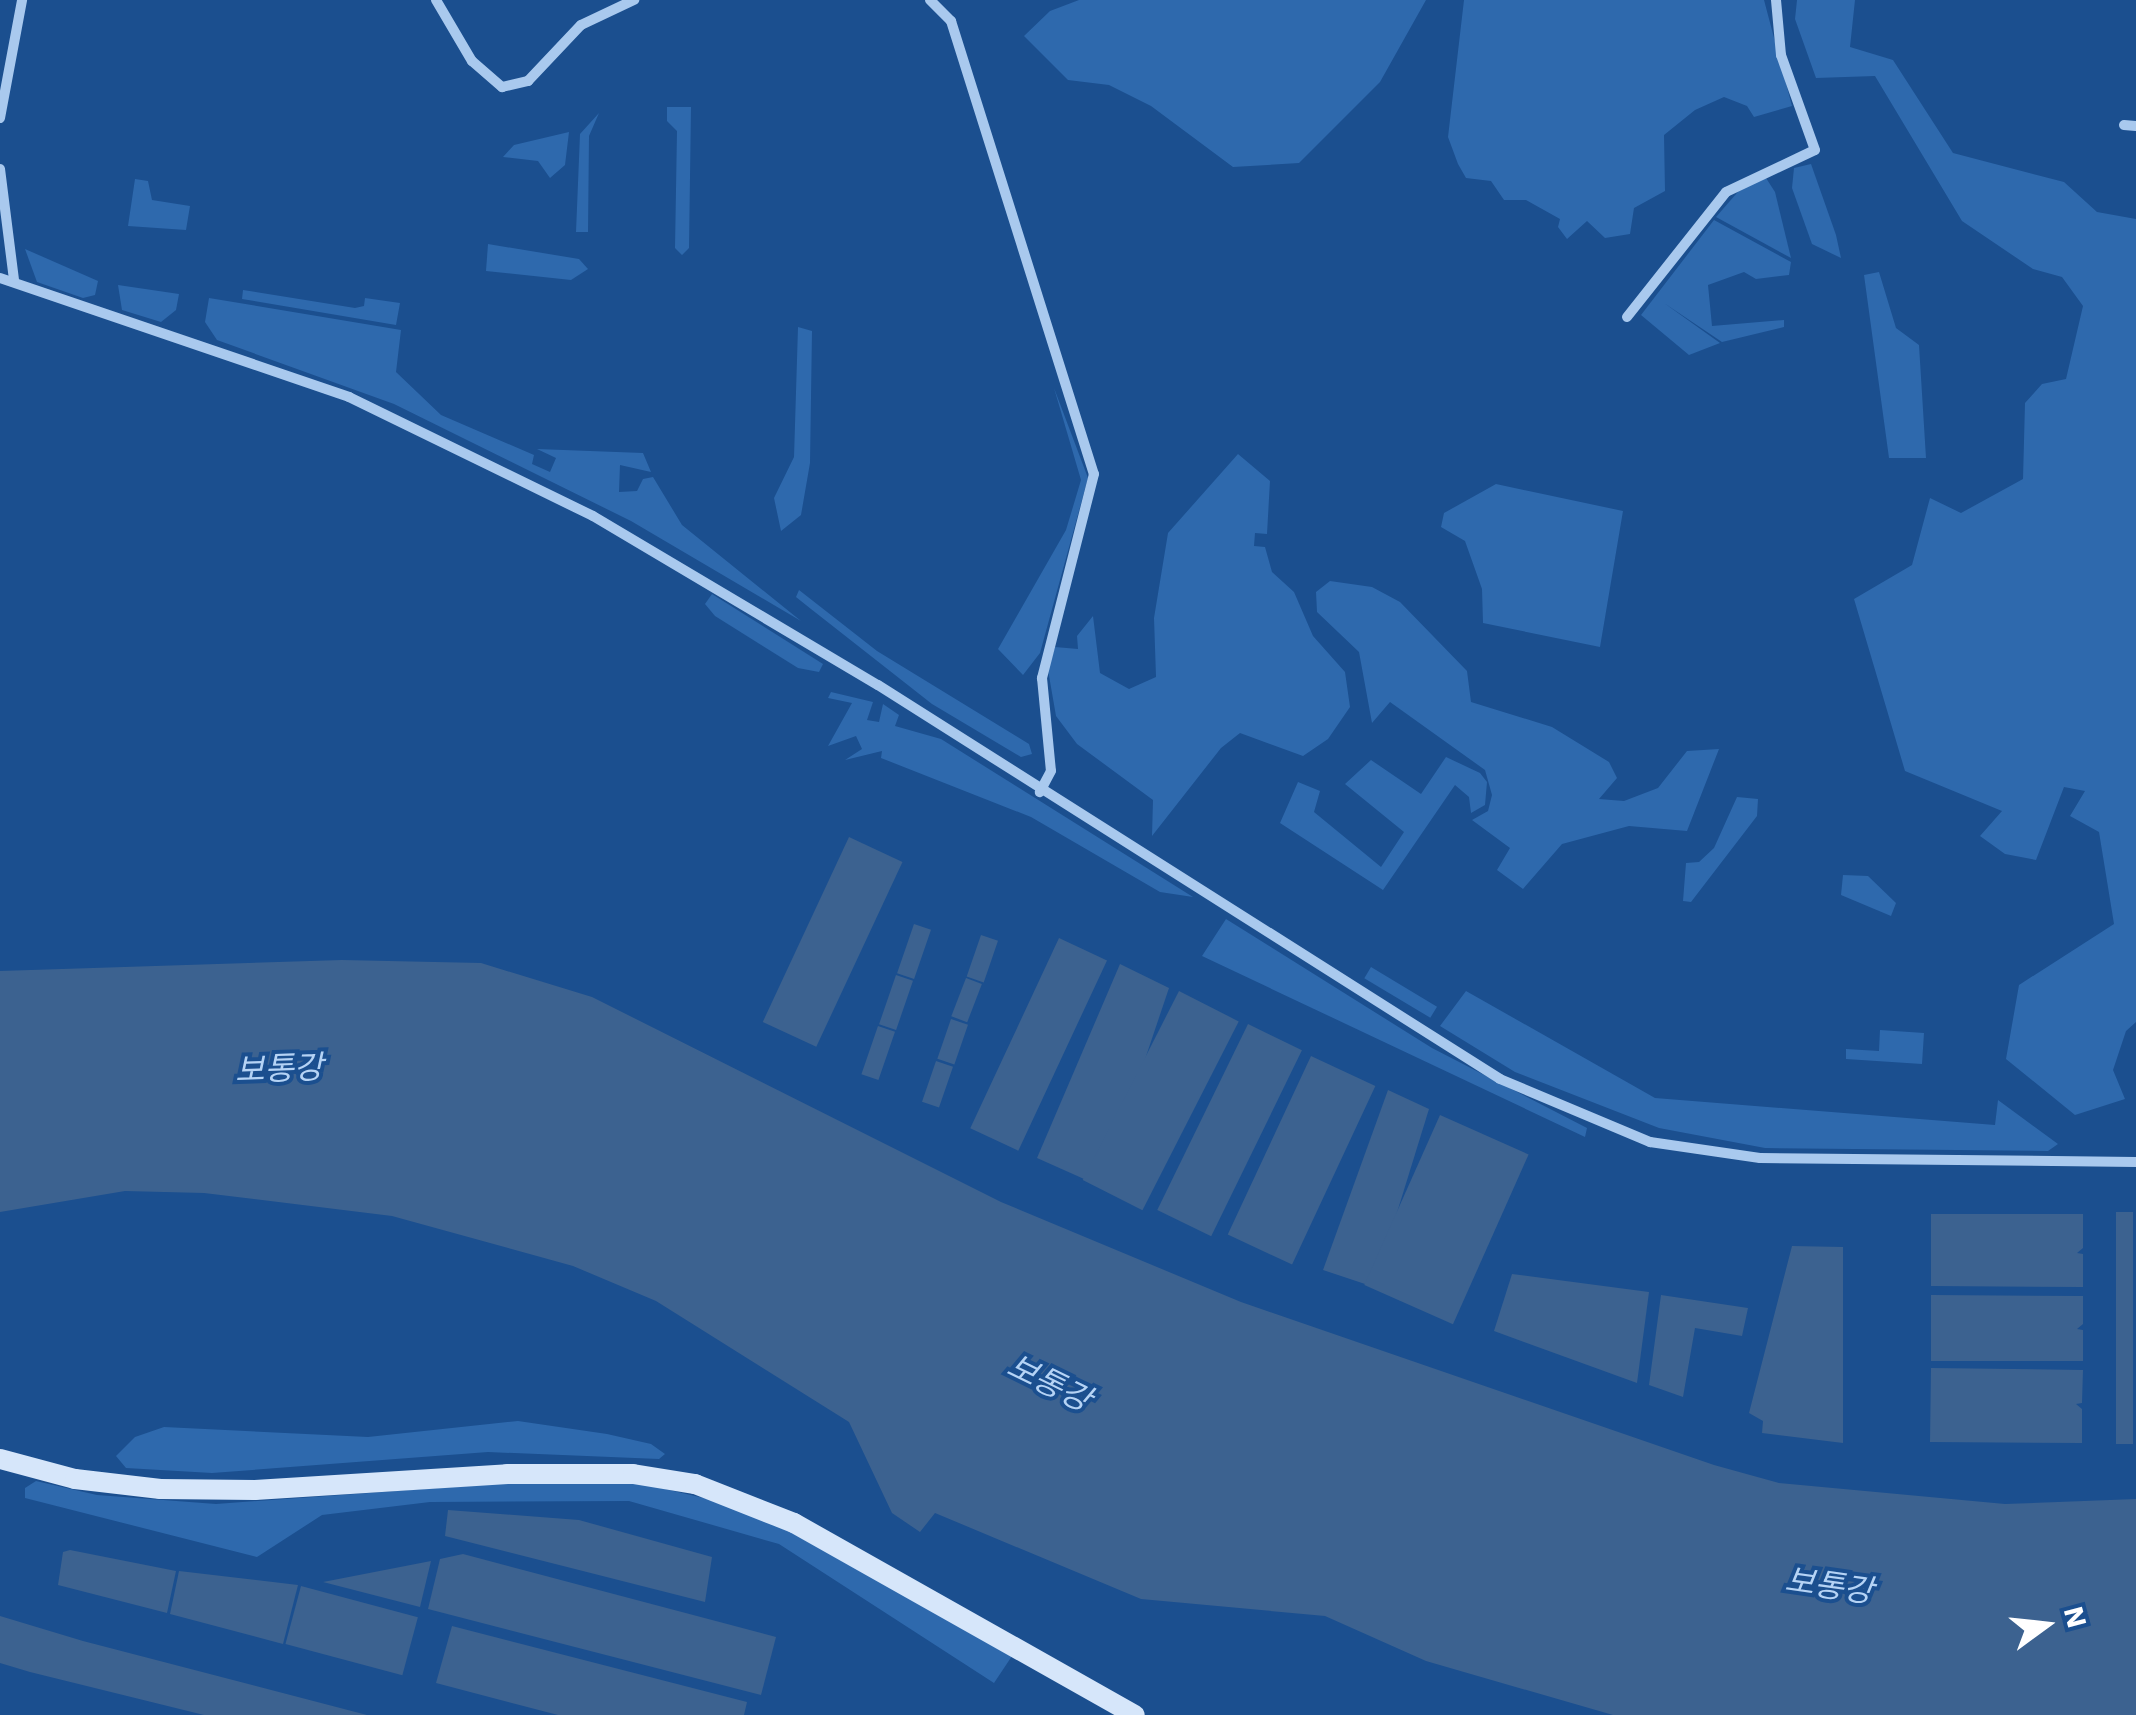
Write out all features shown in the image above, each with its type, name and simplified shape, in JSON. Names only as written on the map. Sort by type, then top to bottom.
[{"type":"main road","points":[[0,1459],[75,1478],[160,1489],[255,1490],[507,1474],[633,1474],[694,1484],[752,1502],[810,1531],[1134,1715]]},
{"type":"street","points":[[0,118],[22,0]]},
{"type":"street","points":[[436,0],[472,61],[502,87],[528,81],[581,25],[634,0]]},
{"type":"street","points":[[930,0],[956,38],[1094,474],[1042,678],[1051,771],[1040,792]]},
{"type":"street","points":[[1627,317],[1726,192],[1815,150],[1782,54],[1776,0]]},
{"type":"street","points":[[0,170],[14,280]]},
{"type":"street","points":[[0,278],[393,415],[632,538],[878,685],[1040,792],[1500,1079],[1650,1142],[1760,1158],[2136,1162]]},
{"type":"shaded area","points":[[1079,0],[1426,0],[1380,82],[1299,163],[1233,167],[1151,106],[1109,85],[1068,80],[1024,36],[1050,11]]},
{"type":"shaded area","points":[[1464,0],[1764,0],[1792,106],[1754,117],[1747,106],[1724,97],[1695,110],[1664,135],[1665,191],[1634,208],[1630,234],[1605,238],[1587,221],[1567,239],[1558,227],[1560,219],[1526,200],[1504,200],[1491,181],[1466,178],[1458,164],[1448,137]]},
{"type":"shaded area","points":[[1797,0],[1855,0],[1850,47],[1893,60],[1953,153],[2064,182],[2097,212],[2136,219],[2136,1022],[2126,1031],[2113,1070],[2125,1099],[2075,1115],[2006,1059],[2019,985],[2114,924],[2099,832],[2070,816],[2085,791],[2064,787],[2036,860],[2005,854],[1980,836],[2002,811],[1905,771],[1854,599],[1912,565],[1930,498],[1961,513],[2023,479],[2025,403],[2042,384],[2066,379],[2083,306],[2062,277],[2033,269],[1962,221],[1875,76],[1816,78],[1795,19]]},
{"type":"shaded area","points":[[667,107],[691,107],[689,248],[682,255],[675,248],[677,131],[667,121]]},
{"type":"shaded area","points":[[599,113],[589,136],[588,232],[576,232],[580,134]]},
{"type":"shaded area","points":[[569,132],[565,165],[550,178],[538,161],[503,157],[514,145]]},
{"type":"shaded area","points":[[1811,164],[1841,258],[1812,244],[1792,188],[1794,168]]},
{"type":"shaded area","points":[[1766,178],[1775,192],[1791,258],[1716,217],[1743,186]]},
{"type":"shaded area","points":[[135,179],[148,181],[152,200],[190,206],[186,230],[128,226]]},
{"type":"shaded area","points":[[1714,220],[1791,262],[1789,275],[1756,279],[1744,272],[1708,285],[1712,326],[1784,320],[1784,327],[1722,342],[1664,303],[1720,343],[1689,355],[1641,315]]},
{"type":"shaded area","points":[[488,244],[579,259],[588,269],[571,280],[486,271]]},
{"type":"shaded area","points":[[25,249],[98,281],[95,295],[83,298],[37,282]]},
{"type":"shaded area","points":[[1879,272],[1896,328],[1919,345],[1926,458],[1889,458],[1864,275]]},
{"type":"shaded area","points":[[118,285],[179,294],[176,310],[161,322],[122,310]]},
{"type":"shaded area","points":[[243,290],[355,308],[364,306],[365,298],[400,303],[396,325],[242,299]]},
{"type":"shaded area","points":[[209,298],[401,330],[396,372],[441,415],[534,455],[532,464],[550,472],[556,458],[537,449],[643,453],[651,472],[620,465],[619,492],[637,491],[643,479],[653,477],[682,525],[801,621],[631,521],[394,404],[217,340],[205,322]]},
{"type":"shaded area","points":[[798,327],[812,331],[810,463],[801,515],[781,531],[774,498],[794,457]]},
{"type":"shaded area","points":[[1054,388],[1088,478],[1040,653],[1023,675],[998,649],[1066,530],[1081,480]]},
{"type":"shaded area","points":[[1238,454],[1270,481],[1267,534],[1255,533],[1254,546],[1265,547],[1272,572],[1294,592],[1313,636],[1345,672],[1350,707],[1328,739],[1303,756],[1240,733],[1221,748],[1152,836],[1153,800],[1077,744],[1056,716],[1048,670],[1055,647],[1078,649],[1077,636],[1093,616],[1100,673],[1129,689],[1156,677],[1154,618],[1168,533]]},
{"type":"shaded area","points":[[1496,484],[1623,511],[1600,647],[1483,623],[1482,589],[1465,541],[1441,527],[1444,513]]},
{"type":"shaded area","points":[[1330,581],[1372,587],[1400,602],[1467,671],[1471,702],[1552,727],[1609,762],[1617,778],[1599,799],[1624,801],[1658,788],[1687,751],[1719,749],[1687,831],[1629,826],[1562,844],[1523,889],[1497,870],[1510,848],[1472,820],[1488,811],[1492,795],[1485,770],[1390,702],[1372,723],[1359,652],[1317,612],[1316,592]]},
{"type":"shaded area","points":[[799,590],[877,651],[1029,744],[1032,754],[1021,757],[932,704],[796,597]]},
{"type":"shaded area","points":[[712,594],[823,664],[819,672],[798,668],[715,616],[705,604]]},
{"type":"shaded area","points":[[831,692],[873,702],[867,720],[879,722],[883,704],[899,715],[895,726],[941,739],[1193,897],[1160,892],[1031,817],[881,758],[882,751],[845,760],[862,749],[856,736],[828,746],[852,703],[828,698]]},
{"type":"shaded area","points":[[1446,757],[1480,773],[1487,782],[1485,805],[1471,813],[1469,797],[1455,785],[1383,890],[1280,823],[1298,782],[1320,791],[1314,812],[1381,867],[1404,832],[1345,784],[1371,760],[1421,794]]},
{"type":"shaded area","points":[[1737,797],[1758,799],[1757,816],[1691,902],[1683,901],[1686,863],[1699,862],[1714,848]]},
{"type":"shaded area","points":[[1843,875],[1868,876],[1896,903],[1891,916],[1841,895]]},
{"type":"shaded area","points":[[1226,919],[1432,1048],[1587,1128],[1585,1137],[1202,956]]},
{"type":"shaded area","points":[[1371,967],[1437,1007],[1430,1018],[1364,978]]},
{"type":"shaded area","points":[[1466,991],[1655,1098],[1995,1125],[1998,1100],[2058,1144],[2048,1151],[1765,1148],[1659,1128],[1515,1072],[1440,1026]]},
{"type":"shaded area","points":[[1880,1030],[1924,1033],[1922,1064],[1846,1059],[1846,1049],[1879,1051]]},
{"type":"shaded area","points":[[518,1421],[607,1434],[651,1444],[665,1454],[659,1459],[488,1452],[212,1473],[126,1468],[116,1456],[135,1437],[164,1427],[368,1437]]},
{"type":"shaded area","points":[[36,1481],[97,1495],[216,1504],[508,1483],[639,1483],[751,1509],[1012,1656],[994,1683],[779,1544],[629,1501],[430,1502],[322,1515],[257,1557],[25,1498],[25,1488]]},
{"type":"water","points":[[849,837],[902,862],[816,1047],[763,1022]]},
{"type":"water","points":[[914,924],[931,930],[914,979],[897,973]]},
{"type":"water","points":[[981,935],[998,941],[984,982],[967,977]]},
{"type":"water","points":[[1059,938],[1107,960],[1018,1151],[970,1128]]},
{"type":"water","name":"보통강","points":[[342,960],[481,963],[592,997],[1001,1202],[1241,1302],[1714,1465],[1779,1483],[2005,1504],[2136,1499],[2136,1715],[1613,1715],[1426,1661],[1325,1616],[1141,1599],[935,1513],[920,1532],[892,1513],[849,1422],[656,1301],[573,1266],[392,1216],[204,1193],[125,1191],[0,1212],[0,971]]},
{"type":"water","points":[[1120,964],[1169,988],[1102,1187],[1037,1158]]},
{"type":"water","points":[[896,975],[913,981],[896,1030],[879,1024]]},
{"type":"water","points":[[966,978],[982,984],[967,1022],[951,1016]]},
{"type":"water","points":[[1179,991],[1239,1021],[1142,1210],[1083,1180]]},
{"type":"water","points":[[951,1019],[968,1025],[954,1065],[937,1059]]},
{"type":"water","points":[[1248,1024],[1302,1050],[1211,1236],[1157,1210]]},
{"type":"water","points":[[878,1026],[895,1032],[878,1080],[861,1074]]},
{"type":"water","points":[[1311,1056],[1375,1086],[1292,1265],[1228,1235]]},
{"type":"water","points":[[936,1061],[953,1067],[939,1108],[922,1102]]},
{"type":"water","points":[[1388,1090],[1429,1109],[1374,1287],[1323,1270]]},
{"type":"water","points":[[1440,1115],[1529,1154],[1453,1324],[1364,1285]]},
{"type":"water","points":[[2116,1212],[2133,1212],[2133,1444],[2116,1444]]},
{"type":"water","points":[[1931,1214],[2083,1214],[2083,1248],[2077,1253],[2083,1254],[2083,1287],[1931,1286]]},
{"type":"water","points":[[1792,1246],[1843,1247],[1843,1443],[1762,1433],[1763,1421],[1749,1413]]},
{"type":"water","points":[[1512,1274],[1649,1292],[1637,1383],[1494,1331]]},
{"type":"water","points":[[1661,1295],[1748,1308],[1742,1336],[1695,1328],[1683,1397],[1649,1385]]},
{"type":"water","points":[[1931,1295],[2083,1296],[2083,1324],[2077,1329],[2083,1330],[2083,1361],[1931,1361]]},
{"type":"water","points":[[1931,1368],[2083,1370],[2082,1403],[2076,1404],[2082,1409],[2082,1443],[1930,1442]]},
{"type":"water","points":[[448,1510],[579,1520],[712,1557],[705,1602],[445,1536]]},
{"type":"water","points":[[70,1550],[176,1571],[167,1613],[58,1585],[63,1552]]},
{"type":"water","points":[[463,1554],[776,1637],[761,1695],[428,1609],[440,1559]]},
{"type":"water","points":[[431,1561],[420,1607],[323,1582]]},
{"type":"water","points":[[179,1571],[298,1585],[283,1644],[170,1614]]},
{"type":"water","points":[[301,1586],[418,1617],[402,1675],[285,1644]]},
{"type":"water","points":[[0,1616],[367,1715],[204,1715],[30,1672],[0,1663]]},
{"type":"water","points":[[452,1626],[747,1702],[744,1715],[558,1715],[436,1683]]}]
